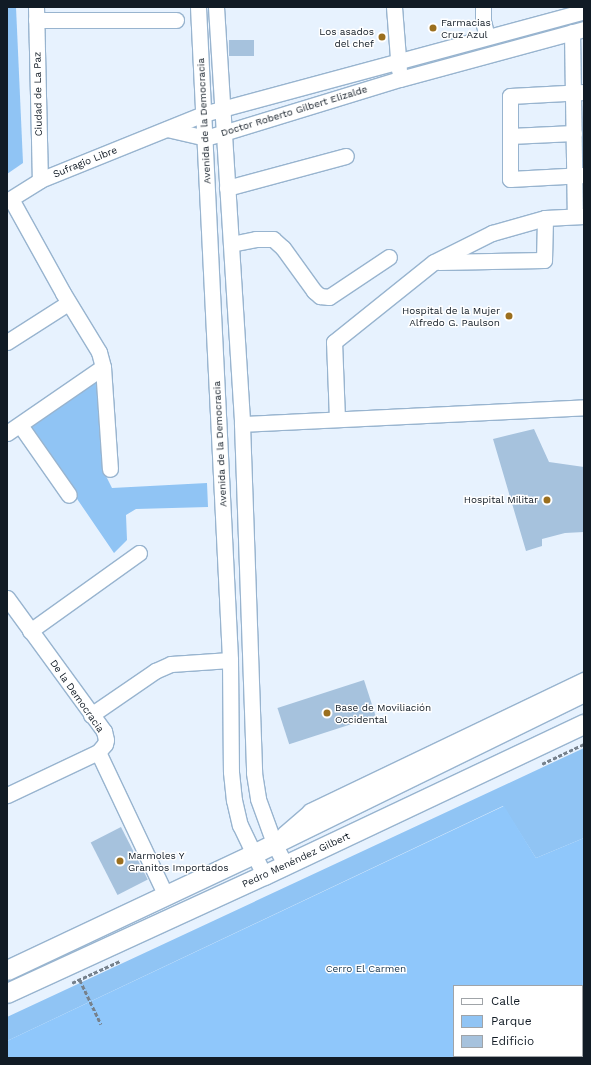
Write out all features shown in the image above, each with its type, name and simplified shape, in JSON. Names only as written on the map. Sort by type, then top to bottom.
[{"type":"main road","points":[[7,970],[166,896],[584,692]]},
{"type":"main road","name":"Pedro Menéndez Gilbert","points":[[7,993],[264,875],[584,724]]},
{"type":"street","name":"Avenida de la Democracia","points":[[198,7],[230,660],[231,772],[234,800],[240,825],[252,854],[264,875]]},
{"type":"street","name":"Avenida de la Democracia","points":[[216,7],[242,424],[254,773],[258,799],[274,843],[285,865]]},
{"type":"street","points":[[394,7],[397,61],[400,79]]},
{"type":"street","points":[[483,7],[483,21],[487,37]]},
{"type":"street","name":"Doctor Roberto Gilbert Elizalde","points":[[167,129],[203,114],[487,37],[576,10]]},
{"type":"street","points":[[36,14],[176,20]]},
{"type":"street","name":"Ciudad de La Paz","points":[[36,14],[40,180]]},
{"type":"street","name":"Doctor Roberto Gilbert Elizalde","points":[[167,129],[205,138],[223,134],[400,79],[578,31]]},
{"type":"street","points":[[337,419],[334,342],[434,262],[492,233],[545,218],[580,216],[579,175],[574,133],[578,92],[578,31]]},
{"type":"street","points":[[578,92],[510,96],[510,178],[579,175]]},
{"type":"street","name":"Sufragio Libre","points":[[9,200],[40,180],[167,129]]},
{"type":"street","points":[[510,136],[574,133]]},
{"type":"street","points":[[227,188],[346,156]]},
{"type":"street","points":[[9,200],[68,303],[99,352],[103,366],[110,469]]},
{"type":"street","points":[[434,262],[544,260],[545,218]]},
{"type":"street","points":[[231,244],[256,239],[273,239],[283,248],[314,291],[320,296],[329,297],[389,257]]},
{"type":"street","points":[[7,342],[68,303]]},
{"type":"street","points":[[69,495],[13,429],[103,366]]},
{"type":"street","points":[[242,424],[584,407]]},
{"type":"street","points":[[30,631],[139,553]]},
{"type":"street","name":"De la Democracia","points":[[7,598],[105,736],[105,744],[98,752]]},
{"type":"street","points":[[91,715],[155,671],[171,664],[230,660]]},
{"type":"street","points":[[274,843],[310,811],[584,680]]},
{"type":"street","points":[[7,795],[98,752],[166,896]]},
{"type":"path","points":[[80,980],[101,1024]]},
{"type":"green space","points":[[7,7],[16,7],[23,163],[7,174]]},
{"type":"green space","points":[[101,377],[104,472],[112,488],[207,483],[208,507],[136,509],[126,515],[127,540],[114,553],[28,427]]},
{"type":"green space","points":[[584,748],[584,838],[536,858],[503,806],[7,1041],[7,1017]]},
{"type":"green space","name":"Cerro El Carmen","points":[[504,806],[536,858],[584,838],[584,1058],[7,1058],[7,1041]]},
{"type":"building","points":[[229,40],[254,40],[254,56],[229,56]]},
{"type":"building","name":"Hospital Militar","points":[[534,429],[549,462],[584,467],[584,532],[565,533],[542,539],[542,546],[526,551],[493,439]]},
{"type":"building","name":"Base de Moviliación Occidental","points":[[364,680],[376,716],[289,744],[277,708]]},
{"type":"building","name":"Marmoles Y Granitos Importados","points":[[121,827],[148,880],[117,895],[91,842]]},
{"type":"place","name":"Farmacias Cruz Azul","points":[[433,28]]},
{"type":"place","name":"Los asados del chef","points":[[382,37]]},
{"type":"place","name":"Hospital de la Mujer Alfredo G. Paulson","points":[[509,316]]},
{"type":"place","name":"Hospital Militar","points":[[547,500]]},
{"type":"place","name":"Base de Moviliación Occidental","points":[[327,713]]},
{"type":"place","name":"Marmoles Y Granitos Importados","points":[[120,861]]}]
